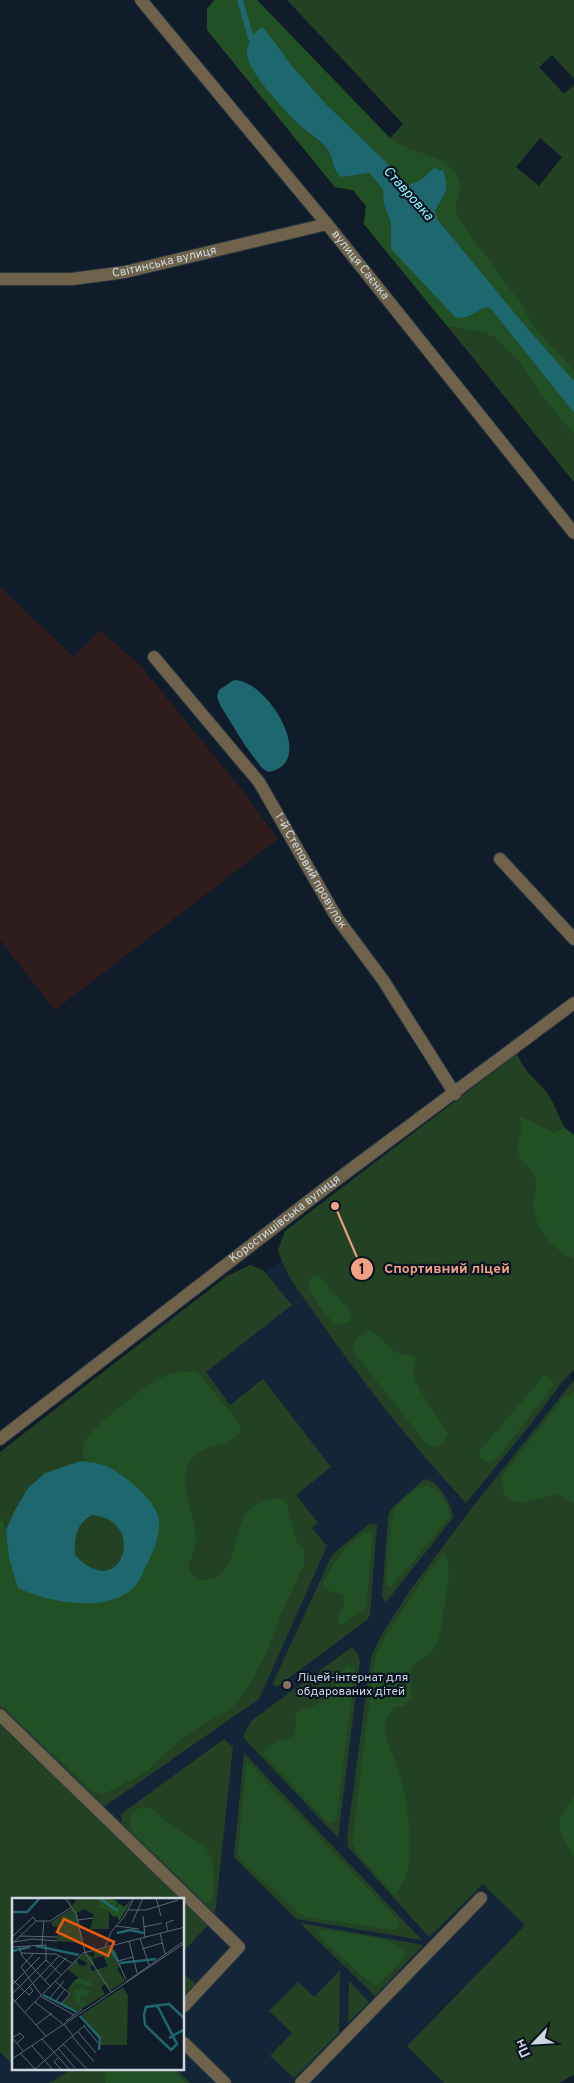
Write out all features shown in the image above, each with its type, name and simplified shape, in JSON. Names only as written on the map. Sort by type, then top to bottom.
[{"type":"street","name":"вулиця Саєнка","points":[[142,0],[327,224],[574,533]]},
{"type":"street","name":"Світинська вулиця","points":[[0,279],[72,279],[125,272],[327,224]]},
{"type":"street","name":"1-й Степовий провулок","points":[[154,657],[259,782],[337,918],[383,980],[455,1094]]},
{"type":"street","points":[[500,859],[574,939]]},
{"type":"street","name":"Коростишівська вулиця","points":[[0,1439],[323,1190],[455,1094],[574,1003]]},
{"type":"street","points":[[0,1715],[239,1947],[185,2005]]},
{"type":"street","points":[[301,2083],[481,1898]]},
{"type":"street","points":[[185,2044],[225,2083]]},
{"type":"shaded area","points":[[214,0],[257,0],[390,138],[403,124],[289,0],[574,0],[574,79],[552,55],[539,67],[564,94],[574,85],[574,482],[364,224],[366,206],[353,190],[335,187],[207,30],[207,9]],"holes":[[[540,138],[562,157],[539,186],[516,167]]]},
{"type":"shaded area","points":[[216,0],[257,0],[390,138],[406,147],[441,160],[454,172],[461,186],[455,207],[458,218],[518,300],[535,328],[574,371],[574,381],[527,328],[437,219],[435,211],[444,196],[428,173],[422,179],[407,186],[386,162],[326,104],[292,66],[263,28],[257,31],[301,127],[327,148],[335,172],[342,177],[369,173],[383,189],[384,204],[391,223],[390,235],[467,317],[486,307],[491,309],[574,413],[574,434],[548,403],[516,357],[495,337],[478,331],[447,326],[364,224],[366,206],[353,190],[335,187],[207,30],[207,9]]},
{"type":"shaded area","points":[[0,587],[74,657],[100,630],[140,665],[242,790],[278,839],[55,1010],[0,940]]},
{"type":"shaded area","points":[[517,1054],[526,1069],[547,1092],[564,1127],[554,1133],[574,1179],[574,1370],[563,1381],[530,1425],[466,1503],[407,1436],[353,1366],[295,1285],[285,1268],[278,1250],[285,1231]]},
{"type":"shaded area","points":[[520,1116],[554,1133],[564,1127],[574,1135],[574,1259],[552,1244],[537,1221],[533,1204],[536,1188],[535,1179],[518,1151],[521,1132]]},
{"type":"shaded area","name":"Ліцей-інтернат для обдарованих дітей","points":[[281,1261],[574,1361],[570,1366],[574,1409],[574,2075],[559,2083],[0,2083],[0,1471]]},
{"type":"shaded area","points":[[250,1265],[263,1270],[292,1305],[206,1372],[230,1405],[263,1379],[331,1467],[296,1495],[318,1523],[312,1528],[327,1546],[259,1699],[105,1806],[99,1804],[0,1707],[0,1452],[227,1276]]},
{"type":"shaded area","points":[[312,1275],[318,1275],[349,1310],[352,1318],[350,1322],[336,1325],[323,1311],[308,1286]]},
{"type":"shaded area","points":[[369,1331],[399,1354],[416,1359],[413,1373],[418,1387],[448,1433],[438,1447],[427,1444],[352,1350],[357,1338]]},
{"type":"shaded area","points":[[197,1372],[236,1419],[241,1430],[231,1440],[198,1453],[187,1468],[185,1488],[196,1541],[188,1567],[195,1579],[210,1580],[220,1575],[227,1567],[232,1556],[243,1519],[250,1509],[274,1498],[286,1501],[296,1541],[304,1550],[304,1565],[281,1613],[268,1649],[248,1688],[233,1707],[181,1739],[146,1772],[102,1795],[90,1789],[0,1704],[0,1515],[6,1530],[9,1558],[18,1588],[138,1582],[144,1569],[102,1464],[86,1461],[83,1445],[89,1435],[110,1415],[150,1385],[169,1374]]},
{"type":"shaded area","points":[[544,1376],[548,1376],[555,1384],[497,1458],[492,1462],[485,1462],[480,1457],[480,1450]]},
{"type":"shaded area","points":[[574,1380],[574,2075],[559,2083],[444,2083],[407,2046],[525,1925],[483,1884],[429,1937],[348,1847],[347,1837],[371,1657],[382,1634],[411,1589],[471,1509]]},
{"type":"shaded area","points":[[574,1391],[574,1503],[559,1494],[521,1503],[507,1499],[503,1490],[502,1476],[563,1399]]},
{"type":"shaded area","points":[[426,1479],[436,1484],[440,1489],[451,1507],[453,1518],[386,1602],[382,1597],[390,1510]]},
{"type":"shaded area","points":[[426,1485],[439,1493],[448,1507],[450,1517],[392,1586],[387,1586],[388,1543],[393,1515],[396,1508],[405,1498]]},
{"type":"shaded area","points":[[370,1523],[377,1525],[370,1615],[367,1620],[278,1686],[275,1686],[273,1683],[332,1555]]},
{"type":"shaded area","points":[[364,1533],[369,1533],[373,1536],[366,1607],[344,1624],[340,1624],[338,1618],[344,1604],[343,1595],[327,1590],[323,1584],[340,1555]]},
{"type":"shaded area","points":[[444,1554],[448,1563],[449,1578],[439,1639],[432,1652],[416,1663],[409,1675],[412,1695],[404,1706],[395,1706],[385,1723],[387,1741],[398,1768],[403,1787],[410,1838],[407,1871],[402,1885],[394,1895],[358,1854],[352,1843],[375,1658],[387,1634],[427,1573]]},
{"type":"shaded area","points":[[352,1647],[358,1654],[360,1662],[338,1838],[243,1737],[251,1721]]},
{"type":"shaded area","points":[[348,1665],[355,1669],[337,1817],[335,1821],[328,1823],[263,1754],[276,1743],[293,1737],[296,1728],[295,1714],[325,1699]]},
{"type":"shaded area","points":[[0,1722],[181,1898],[12,1898],[12,2064],[0,2052]]},
{"type":"shaded area","points":[[224,1739],[233,1747],[215,1915],[122,1828],[121,1814]]},
{"type":"shaded area","points":[[244,1753],[422,1940],[296,1919],[234,1857]]},
{"type":"shaded area","points":[[246,1764],[250,1764],[399,1922],[400,1926],[396,1930],[306,1917],[240,1860],[238,1853]]},
{"type":"shaded area","points":[[574,1796],[574,1858],[560,1831],[560,1816]]},
{"type":"shaded area","points":[[144,1807],[150,1808],[175,1828],[205,1846],[212,1861],[214,1875],[213,1899],[210,1902],[205,1902],[132,1832],[131,1816],[136,1810]]},
{"type":"shaded area","points":[[185,1902],[208,1925],[185,1950]]},
{"type":"shaded area","points":[[300,1923],[423,1945],[375,1996]]},
{"type":"shaded area","points":[[324,1930],[368,1936],[390,1942],[406,1951],[405,1957],[377,1985],[372,1984],[321,1939],[318,1931]]},
{"type":"shaded area","points":[[340,1970],[339,2033],[294,2078],[270,2056],[292,2033],[269,2011],[298,1982],[314,1997]]},
{"type":"shaded area","points":[[185,1974],[195,1984],[185,1995]]},
{"type":"shaded area","points":[[349,1981],[369,2002],[348,2023]]},
{"type":"shaded area","points":[[71,2070],[177,2070],[190,2083],[49,2083]]},
{"type":"shaded area","points":[[104,2070],[173,2070],[186,2083],[105,2083]]},
{"type":"water","points":[[263,27],[292,66],[326,104],[386,162],[407,186],[422,179],[434,168],[443,171],[446,188],[435,211],[437,219],[527,328],[574,381],[574,413],[491,309],[486,307],[467,317],[456,318],[391,249],[391,223],[384,204],[383,189],[369,173],[341,177],[326,147],[288,113],[269,92],[253,69],[248,60],[247,52],[252,37]]},
{"type":"water","points":[[234,680],[247,683],[273,707],[288,739],[289,754],[283,766],[268,772],[262,768],[246,747],[220,705],[217,696],[219,690]]},
{"type":"water","points":[[81,1461],[98,1463],[117,1472],[136,1486],[152,1504],[159,1520],[157,1537],[139,1581],[128,1592],[114,1599],[99,1603],[82,1603],[64,1602],[18,1588],[9,1558],[6,1530],[28,1488],[45,1473]],"holes":[[[92,1515],[110,1520],[120,1530],[124,1543],[122,1556],[116,1566],[105,1571],[91,1568],[75,1555],[77,1532],[82,1523]]]},
{"type":"waterway","name":"Ставровка","points":[[240,0],[251,38],[255,43]]},
{"type":"place","name":"Спортивний ліцей","points":[[335,1206]]},
{"type":"place","name":"Ліцей-інтернат для обдарованих дітей","points":[[287,1685]]}]
